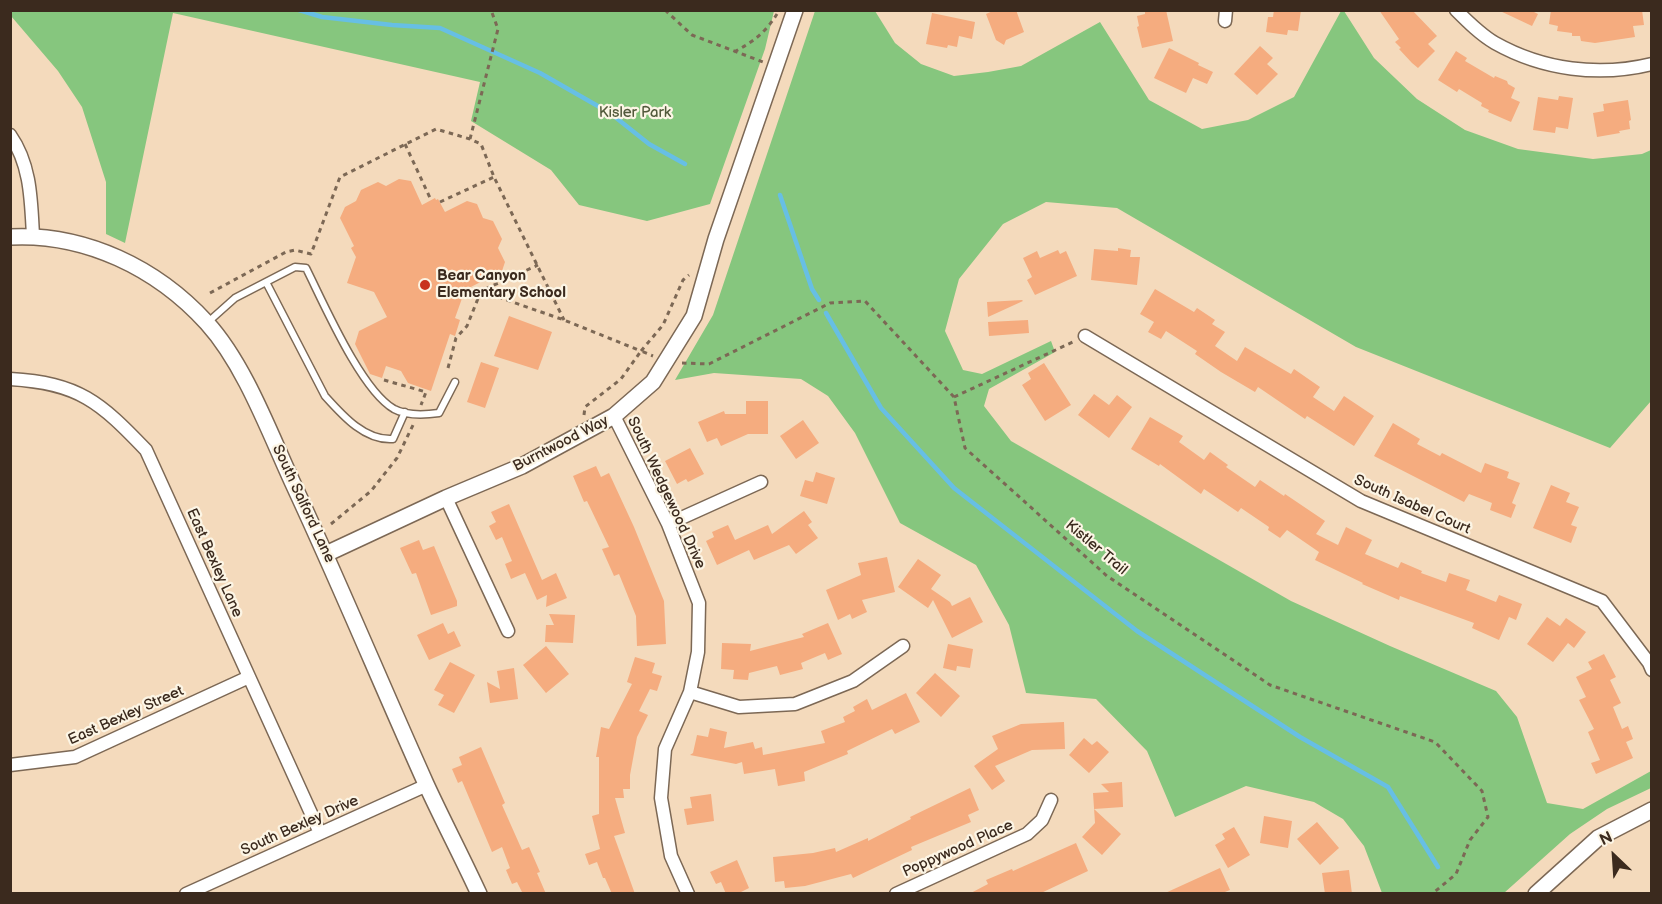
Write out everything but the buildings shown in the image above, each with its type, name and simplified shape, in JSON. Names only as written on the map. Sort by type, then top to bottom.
[{"type":"street","name":"Burntwood Way","points":[[326,554],[446,498],[522,466],[614,417],[653,382],[693,316],[716,239],[795,10]]},
{"type":"street","points":[[1456,10],[1494,43],[1536,61],[1588,71],[1627,70],[1652,64]]},
{"type":"street","points":[[10,135],[19,148],[30,182],[33,236]]},
{"type":"street","name":"South Salford Lane","points":[[10,237],[33,236],[85,245],[136,265],[172,291],[207,323],[236,362],[326,554],[427,786],[479,894]]},
{"type":"street","name":"South Isabel Court","points":[[1085,336],[1361,501],[1602,601],[1652,670]]},
{"type":"street","name":"East Bexley Lane","points":[[10,379],[55,383],[89,398],[115,417],[146,450],[320,833]]},
{"type":"street","name":"South Wedgewood Drive","points":[[614,417],[668,524],[699,603],[698,652],[690,692],[665,749],[661,798],[671,856],[688,894]]},
{"type":"street","points":[[668,524],[761,482]]},
{"type":"street","points":[[446,498],[508,631]]},
{"type":"street","points":[[690,692],[739,707],[795,704],[853,681],[903,646]]},
{"type":"street","name":"East Bexley Street","points":[[10,765],[75,756],[249,677]]},
{"type":"street","name":"South Bexley Drive","points":[[186,894],[427,786]]},
{"type":"street","name":"Poppywood Place","points":[[896,894],[1027,834],[1042,820],[1051,800]]},
{"type":"street","points":[[1536,894],[1598,838],[1652,810]]},
{"type":"lane","points":[[207,323],[235,298],[295,267],[306,268],[340,335],[379,399],[396,410],[423,416],[439,413],[455,382]]},
{"type":"lane","points":[[266,282],[325,396],[339,412],[363,431],[381,440],[393,439],[405,412]]},
{"type":"path","points":[[470,139],[498,29],[491,10]]},
{"type":"path","points":[[665,10],[692,35],[757,61],[776,65]]},
{"type":"path","points":[[734,52],[755,41],[768,28],[778,10]]},
{"type":"path","points":[[210,293],[286,252],[295,250],[311,254],[340,177],[436,129],[481,144],[494,177],[564,320]]},
{"type":"path","points":[[405,144],[431,200]]},
{"type":"path","points":[[440,202],[494,177]]},
{"type":"path","points":[[448,368],[456,338],[467,326],[481,291],[538,265]]},
{"type":"path","points":[[584,416],[585,406],[621,380],[663,325],[683,280],[689,275]]},
{"type":"path","points":[[481,291],[564,320],[666,362],[709,364],[830,303],[865,301],[954,397],[1085,336]]},
{"type":"path","name":"Kistler Trail","points":[[954,397],[965,448],[1107,576],[1270,685],[1435,742],[1443,750],[1482,791],[1488,817],[1470,840],[1456,874],[1431,894]]},
{"type":"green space","name":"Kisler Park","points":[[10,11],[774,11],[765,49],[710,204],[647,221],[579,205],[551,170],[471,121],[480,82],[173,13],[125,243],[106,234],[106,182],[82,107],[58,71],[11,16]]},
{"type":"green space","points":[[815,11],[875,11],[895,43],[921,64],[954,76],[1021,66],[1100,22],[1149,100],[1202,129],[1248,120],[1294,97],[1341,11],[1344,11],[1374,58],[1417,99],[1465,130],[1518,149],[1593,159],[1642,154],[1651,150],[1651,401],[1610,448],[1356,347],[1117,208],[1046,202],[1003,224],[959,279],[945,331],[963,370],[982,374],[1051,341],[1055,352],[989,389],[984,406],[1011,441],[1291,601],[1496,691],[1517,717],[1547,803],[1583,809],[1651,771],[1651,788],[1607,809],[1570,834],[1504,893],[1382,893],[1364,846],[1343,819],[1314,802],[1246,786],[1175,817],[1147,751],[1096,699],[1026,693],[1009,625],[976,565],[900,523],[855,433],[828,396],[801,379],[714,373],[675,380],[713,315]]},
{"type":"waterway","points":[[299,10],[322,17],[440,28],[540,73],[610,113],[649,144],[685,164]]},
{"type":"waterway","points":[[780,195],[812,289],[819,300]]},
{"type":"waterway","points":[[826,313],[881,408],[954,488],[1137,631],[1300,737],[1388,787],[1438,867]]},
{"type":"place","name":"Bear Canyon Elementary School","points":[[425,285]]}]
